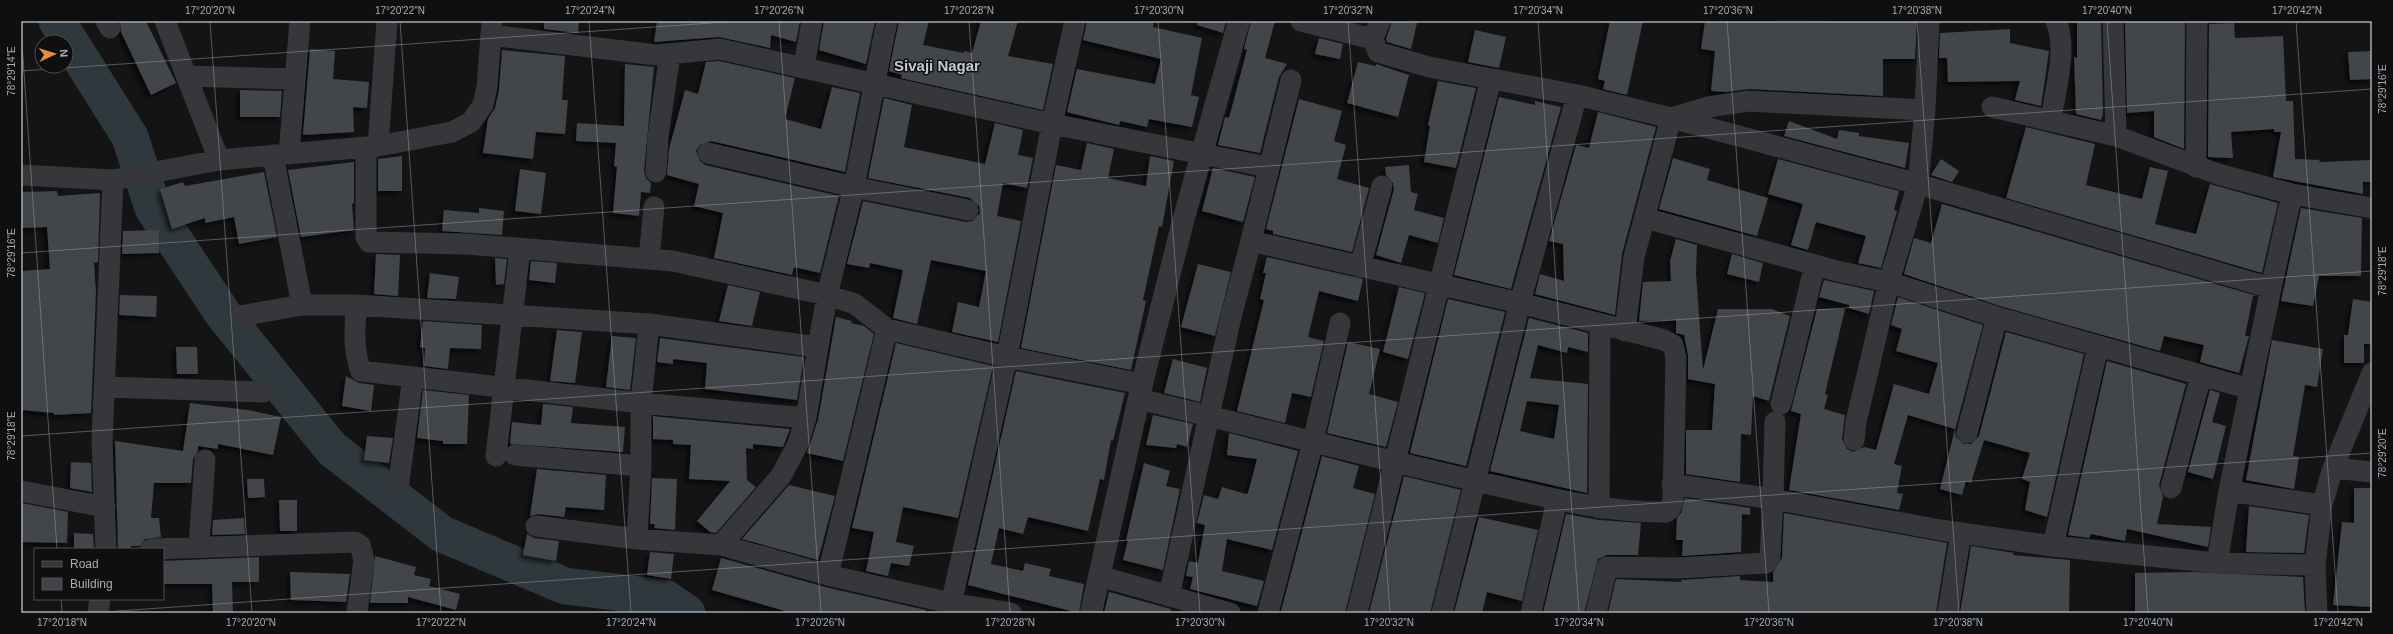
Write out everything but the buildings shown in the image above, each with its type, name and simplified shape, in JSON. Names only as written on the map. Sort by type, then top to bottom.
[{"type":"street","points":[[165,21],[218,160]]},
{"type":"street","points":[[300,21],[294,79],[281,155],[302,305]]},
{"type":"street","points":[[387,21],[372,146],[366,237],[369,242],[467,244],[673,261],[828,295],[855,304],[887,329],[1007,357],[1141,392],[1209,416],[1393,463],[1599,508],[1631,512],[1666,512],[1670,509],[1673,501],[1672,484],[1676,358],[1673,345],[1664,340],[1520,303],[1251,241]]},
{"type":"street","points":[[804,67],[812,21]]},
{"type":"street","points":[[721,545],[781,476],[798,444],[806,418],[828,295],[854,187],[887,21]]},
{"type":"street","points":[[950,608],[1007,357],[1052,124],[1075,21]]},
{"type":"street","points":[[1091,613],[1141,392],[1183,221],[1239,21]]},
{"type":"street","points":[[1301,21],[1376,30],[1378,52],[1429,67],[1576,95],[1671,118],[1918,184],[2271,288]]},
{"type":"street","points":[[1854,440],[1856,422],[1889,282],[1918,184],[1926,110],[1929,21]]},
{"type":"street","points":[[2051,119],[2061,45],[2060,31],[2056,21]]},
{"type":"street","points":[[2113,21],[2116,136]]},
{"type":"street","points":[[2196,167],[2197,21]]},
{"type":"street","points":[[21,175],[108,180],[218,160],[372,146],[452,132],[471,122],[483,105],[487,87],[492,28],[656,55],[720,49],[1052,124],[1268,167]]},
{"type":"street","points":[[656,172],[658,137],[670,54]]},
{"type":"street","points":[[186,76],[294,79]]},
{"type":"street","points":[[1357,613],[1393,463],[1440,284],[1491,79]]},
{"type":"street","points":[[1169,596],[1231,317],[1291,80]]},
{"type":"street","points":[[1442,613],[1520,303],[1576,95]]},
{"type":"street","points":[[1671,118],[1708,107],[1748,101],[1926,110]]},
{"type":"street","points":[[1992,106],[2051,119],[2116,136],[2196,167],[2292,194],[2372,208]]},
{"type":"street","points":[[1625,331],[1634,257],[1671,118]]},
{"type":"street","points":[[708,153],[854,187],[968,210]]},
{"type":"street","points":[[106,548],[102,441],[105,387],[108,180]]},
{"type":"street","points":[[1360,267],[1382,186]]},
{"type":"street","points":[[2217,563],[2229,491],[2292,194]]},
{"type":"street","points":[[649,259],[654,207]]},
{"type":"street","points":[[1644,218],[1815,265],[1889,282],[1997,317],[2250,390]]},
{"type":"street","points":[[520,249],[503,387],[506,456],[641,466]]},
{"type":"street","points":[[1596,613],[1607,567],[1677,568],[1766,563],[1770,557],[1778,413],[1815,265]]},
{"type":"street","points":[[240,316],[302,305],[357,305],[511,317],[649,324],[818,347]]},
{"type":"street","points":[[357,305],[356,352],[361,371],[641,403],[806,418]]},
{"type":"street","points":[[1967,433],[1997,317]]},
{"type":"street","points":[[1268,613],[1313,442],[1340,323]]},
{"type":"street","points":[[637,539],[641,466],[641,403],[649,324]]},
{"type":"street","points":[[1599,508],[1600,324]]},
{"type":"street","points":[[828,575],[887,329]]},
{"type":"street","points":[[2052,546],[2098,346]]},
{"type":"street","points":[[2317,613],[2315,565],[2322,505],[2332,468],[2372,373]]},
{"type":"street","points":[[2171,488],[2201,376]]},
{"type":"street","points":[[399,481],[413,377]]},
{"type":"street","points":[[105,387],[263,392]]},
{"type":"street","points":[[199,546],[205,460]]},
{"type":"street","points":[[2332,468],[2372,472]]},
{"type":"street","points":[[1672,484],[1773,498],[1961,533],[2052,546],[2217,563],[2315,565]]},
{"type":"street","points":[[21,491],[105,507]]},
{"type":"street","points":[[2229,491],[2322,505]]},
{"type":"street","points":[[1531,613],[1557,500]]},
{"type":"street","points":[[536,526],[637,539],[721,545],[950,608],[1010,613]]},
{"type":"street","points":[[1948,613],[1961,533]]},
{"type":"street","points":[[164,548],[356,542],[360,544],[364,560],[357,613]]},
{"type":"street","points":[[1099,576],[1230,613]]},
{"type":"street","points":[[98,613],[100,600]]},
{"type":"waterway","points":[[57,21],[130,137],[153,208],[223,314],[332,449],[442,534],[565,586],[665,598],[687,613]]},
{"type":"district","name":"Sivaji Nagar","points":[[937,65]]}]
